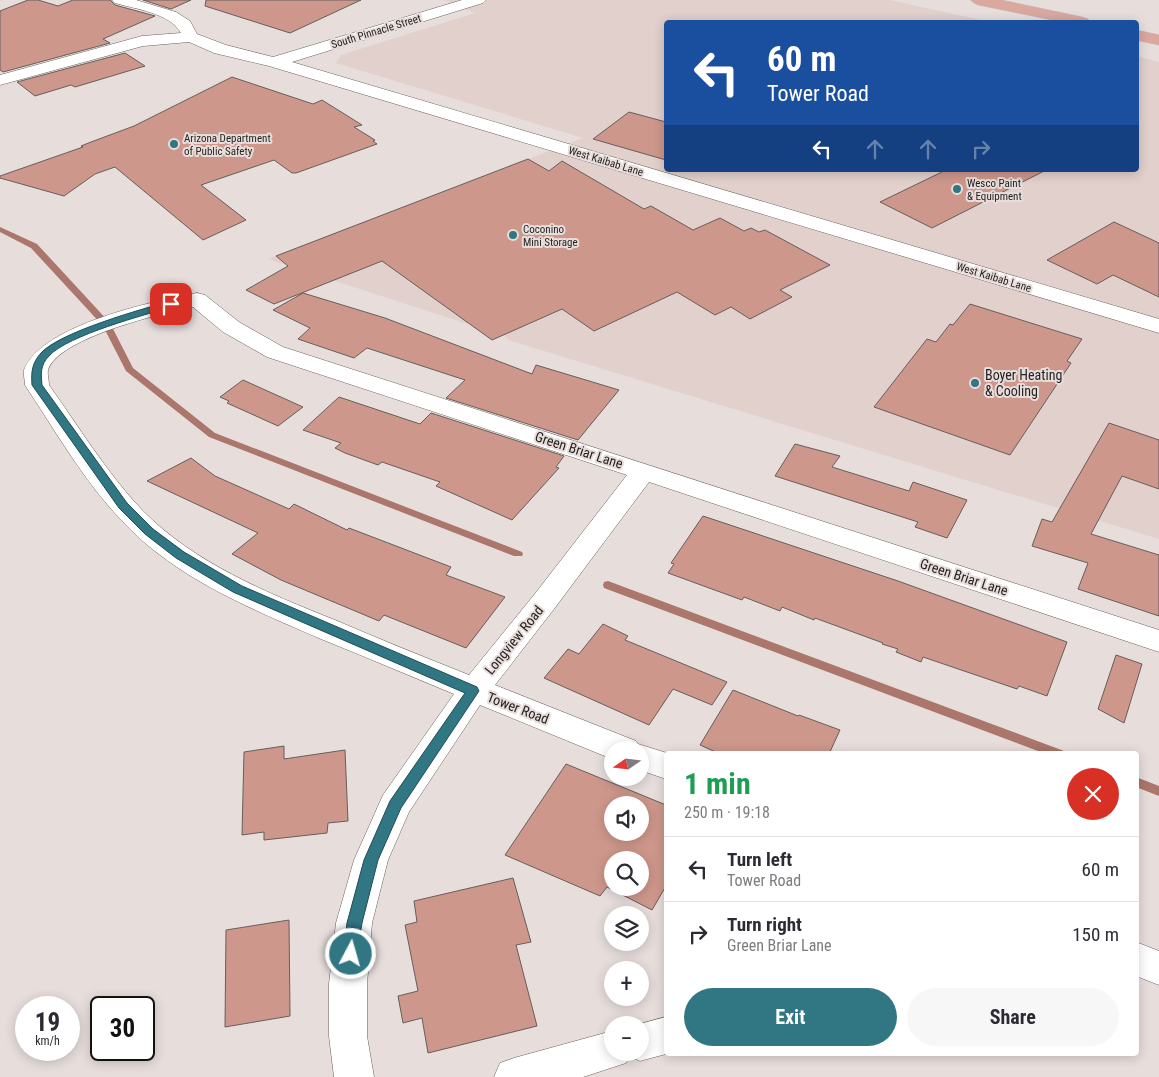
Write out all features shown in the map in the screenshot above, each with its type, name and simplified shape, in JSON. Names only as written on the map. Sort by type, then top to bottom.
[{"type":"main road","points":[[979,0],[1073,20]]},
{"type":"main road","points":[[1139,36],[1159,40]]},
{"type":"street","name":"West Kaibab Lane","points":[[120,0],[170,15],[184,24],[192,37],[220,48],[274,62],[1159,326]]},
{"type":"street","name":"South Pinnacle Street","points":[[274,62],[478,0]]},
{"type":"street","points":[[0,80],[142,42],[192,37]]},
{"type":"street","name":"Green Briar Lane","points":[[37,385],[35,370],[44,355],[63,341],[125,318],[171,304],[197,300],[231,328],[275,352],[643,471],[1159,642]]},
{"type":"street","name":"Tower Road","points":[[37,385],[123,506],[149,532],[180,555],[254,598],[473,691],[604,742]]},
{"type":"street","name":"Longview Road","points":[[354,1077],[348,1036],[348,984],[354,923],[371,860],[395,805],[473,691],[544,602],[643,471]]},
{"type":"street","points":[[649,759],[664,765]]},
{"type":"street","points":[[1139,960],[1159,968]]},
{"type":"street","points":[[649,1040],[664,1036]]},
{"type":"street","points":[[514,1077],[604,1052]]},
{"type":"shaded area","points":[[444,0],[890,0],[981,20],[664,20],[664,172],[1139,172],[1139,57],[1159,62],[1159,539],[508,340],[505,336],[267,259],[583,138],[336,63],[341,55],[475,13]]},
{"type":"building","points":[[28,0],[38,0],[58,6],[73,0],[110,0],[115,5],[155,16],[103,39],[110,43],[3,72],[0,70],[0,11]]},
{"type":"building","points":[[143,0],[191,0],[171,9]]},
{"type":"building","points":[[206,0],[361,0],[290,33],[205,6]]},
{"type":"building","points":[[125,53],[145,66],[75,87],[71,85],[35,96],[17,82]]},
{"type":"building","points":[[232,77],[313,104],[322,100],[362,125],[354,127],[375,140],[373,141],[377,144],[296,173],[292,173],[274,160],[201,185],[246,220],[203,240],[115,167],[95,174],[64,196],[0,178],[0,176],[83,147],[81,146],[134,126]]},
{"type":"building","points":[[629,112],[664,121],[664,159],[593,139]]},
{"type":"building","points":[[528,159],[549,171],[562,161],[644,209],[651,206],[693,230],[720,218],[744,231],[751,228],[759,232],[765,230],[830,265],[780,290],[792,297],[750,319],[731,307],[715,315],[677,292],[594,331],[562,309],[492,340],[382,261],[274,304],[246,290],[288,266],[276,256]]},
{"type":"building","name":"Wesco Paint & Equipment","points":[[942,172],[1042,172],[932,228],[880,202]]},
{"type":"building","points":[[1114,222],[1159,243],[1159,297],[1113,275],[1097,284],[1047,260]]},
{"type":"building","points":[[303,293],[385,318],[532,374],[536,365],[619,390],[578,440],[446,398],[465,380],[367,348],[354,358],[298,339],[310,328],[273,310]]},
{"type":"building","name":"Boyer Heating & Cooling","points":[[970,304],[1082,339],[1067,361],[1071,363],[1010,455],[874,407],[927,339],[936,342],[950,324],[953,325]]},
{"type":"building","points":[[243,380],[303,407],[278,426],[227,403],[229,401],[220,397]]},
{"type":"building","points":[[339,397],[420,424],[431,413],[564,456],[556,467],[559,468],[512,520],[436,486],[440,482],[382,462],[378,465],[345,453],[335,448],[341,443],[303,430]]},
{"type":"building","points":[[1109,423],[1159,440],[1159,489],[1122,476],[1091,534],[1159,555],[1159,616],[1078,589],[1088,563],[1032,546],[1042,519],[1052,522]]},
{"type":"building","points":[[795,444],[840,456],[832,467],[909,491],[913,482],[967,500],[947,538],[915,527],[918,522],[775,476]]},
{"type":"building","points":[[191,458],[215,476],[289,509],[294,504],[347,530],[349,528],[451,567],[446,575],[505,597],[466,648],[384,615],[379,621],[281,580],[232,554],[258,533],[147,481]]},
{"type":"building","points":[[703,516],[898,581],[1067,642],[1047,696],[1019,686],[1017,689],[923,657],[921,662],[896,652],[898,649],[815,618],[814,620],[782,607],[780,611],[744,597],[742,600],[668,573],[674,564],[671,563]]},
{"type":"building","points":[[603,624],[628,636],[625,640],[727,682],[712,705],[673,689],[649,725],[544,678],[568,649],[579,654]]},
{"type":"building","points":[[1116,655],[1142,664],[1124,723],[1098,709]]},
{"type":"building","points":[[733,690],[798,716],[840,730],[830,751],[713,751],[700,745]]},
{"type":"building","points":[[284,746],[284,759],[345,750],[348,821],[328,823],[327,833],[264,840],[264,832],[242,835],[244,752]]},
{"type":"building","points":[[566,764],[604,780],[604,786],[620,786],[644,796],[604,796],[604,841],[649,841],[649,798],[664,804],[664,889],[652,910],[649,906],[644,906],[625,896],[649,896],[649,851],[604,851],[604,891],[600,896],[505,855]]},
{"type":"building","points":[[513,878],[531,942],[516,945],[537,1026],[428,1053],[422,1018],[403,1023],[398,996],[418,991],[405,925],[417,922],[414,901]]},
{"type":"building","points":[[289,920],[290,1016],[225,1027],[226,930]]},
{"type":"waterway","points":[[0,229],[34,246],[107,325],[129,369],[212,435],[518,554]]},
{"type":"waterway","points":[[608,585],[1052,751]]},
{"type":"waterway","points":[[1139,783],[1159,791]]},
{"type":"place","name":"Arizona Department of Public Safety","points":[[174,144]]},
{"type":"place","name":"Wesco Paint & Equipment","points":[[957,189]]},
{"type":"place","name":"Coconino Mini Storage","points":[[513,235]]},
{"type":"place","name":"Boyer Heating & Cooling","points":[[975,383]]},
{"type":"route","points":[[171,304],[125,318],[63,341],[44,355],[35,370],[37,385],[123,506],[149,532],[180,555],[254,598],[473,691],[395,805],[371,860],[354,923],[351,954]]}]
